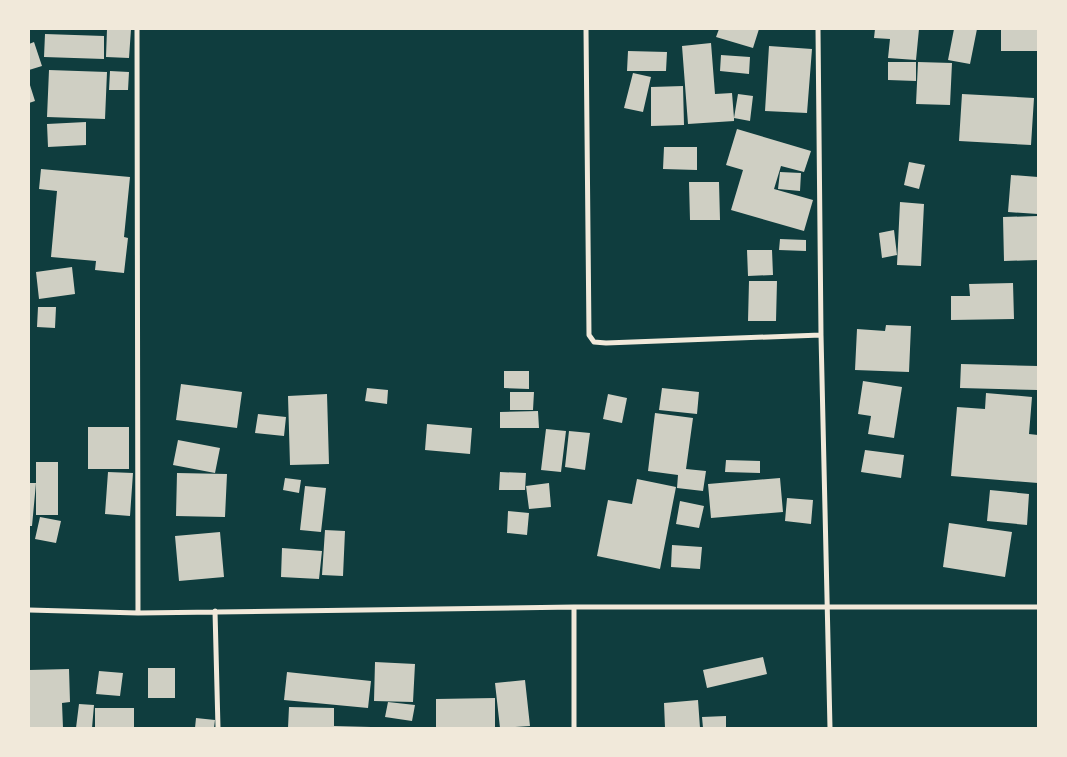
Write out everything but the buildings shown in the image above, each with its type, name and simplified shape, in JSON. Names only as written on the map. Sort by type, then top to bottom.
[{"type":"street","points":[[137,29],[138,613]]},
{"type":"street","points":[[586,29],[589,335],[594,342],[821,335]]},
{"type":"street","points":[[818,29],[821,335],[830,728]]},
{"type":"street","points":[[29,610],[138,613],[574,607],[1038,607]]},
{"type":"street","points":[[574,607],[574,728]]},
{"type":"street","points":[[215,611],[218,728]]}]
